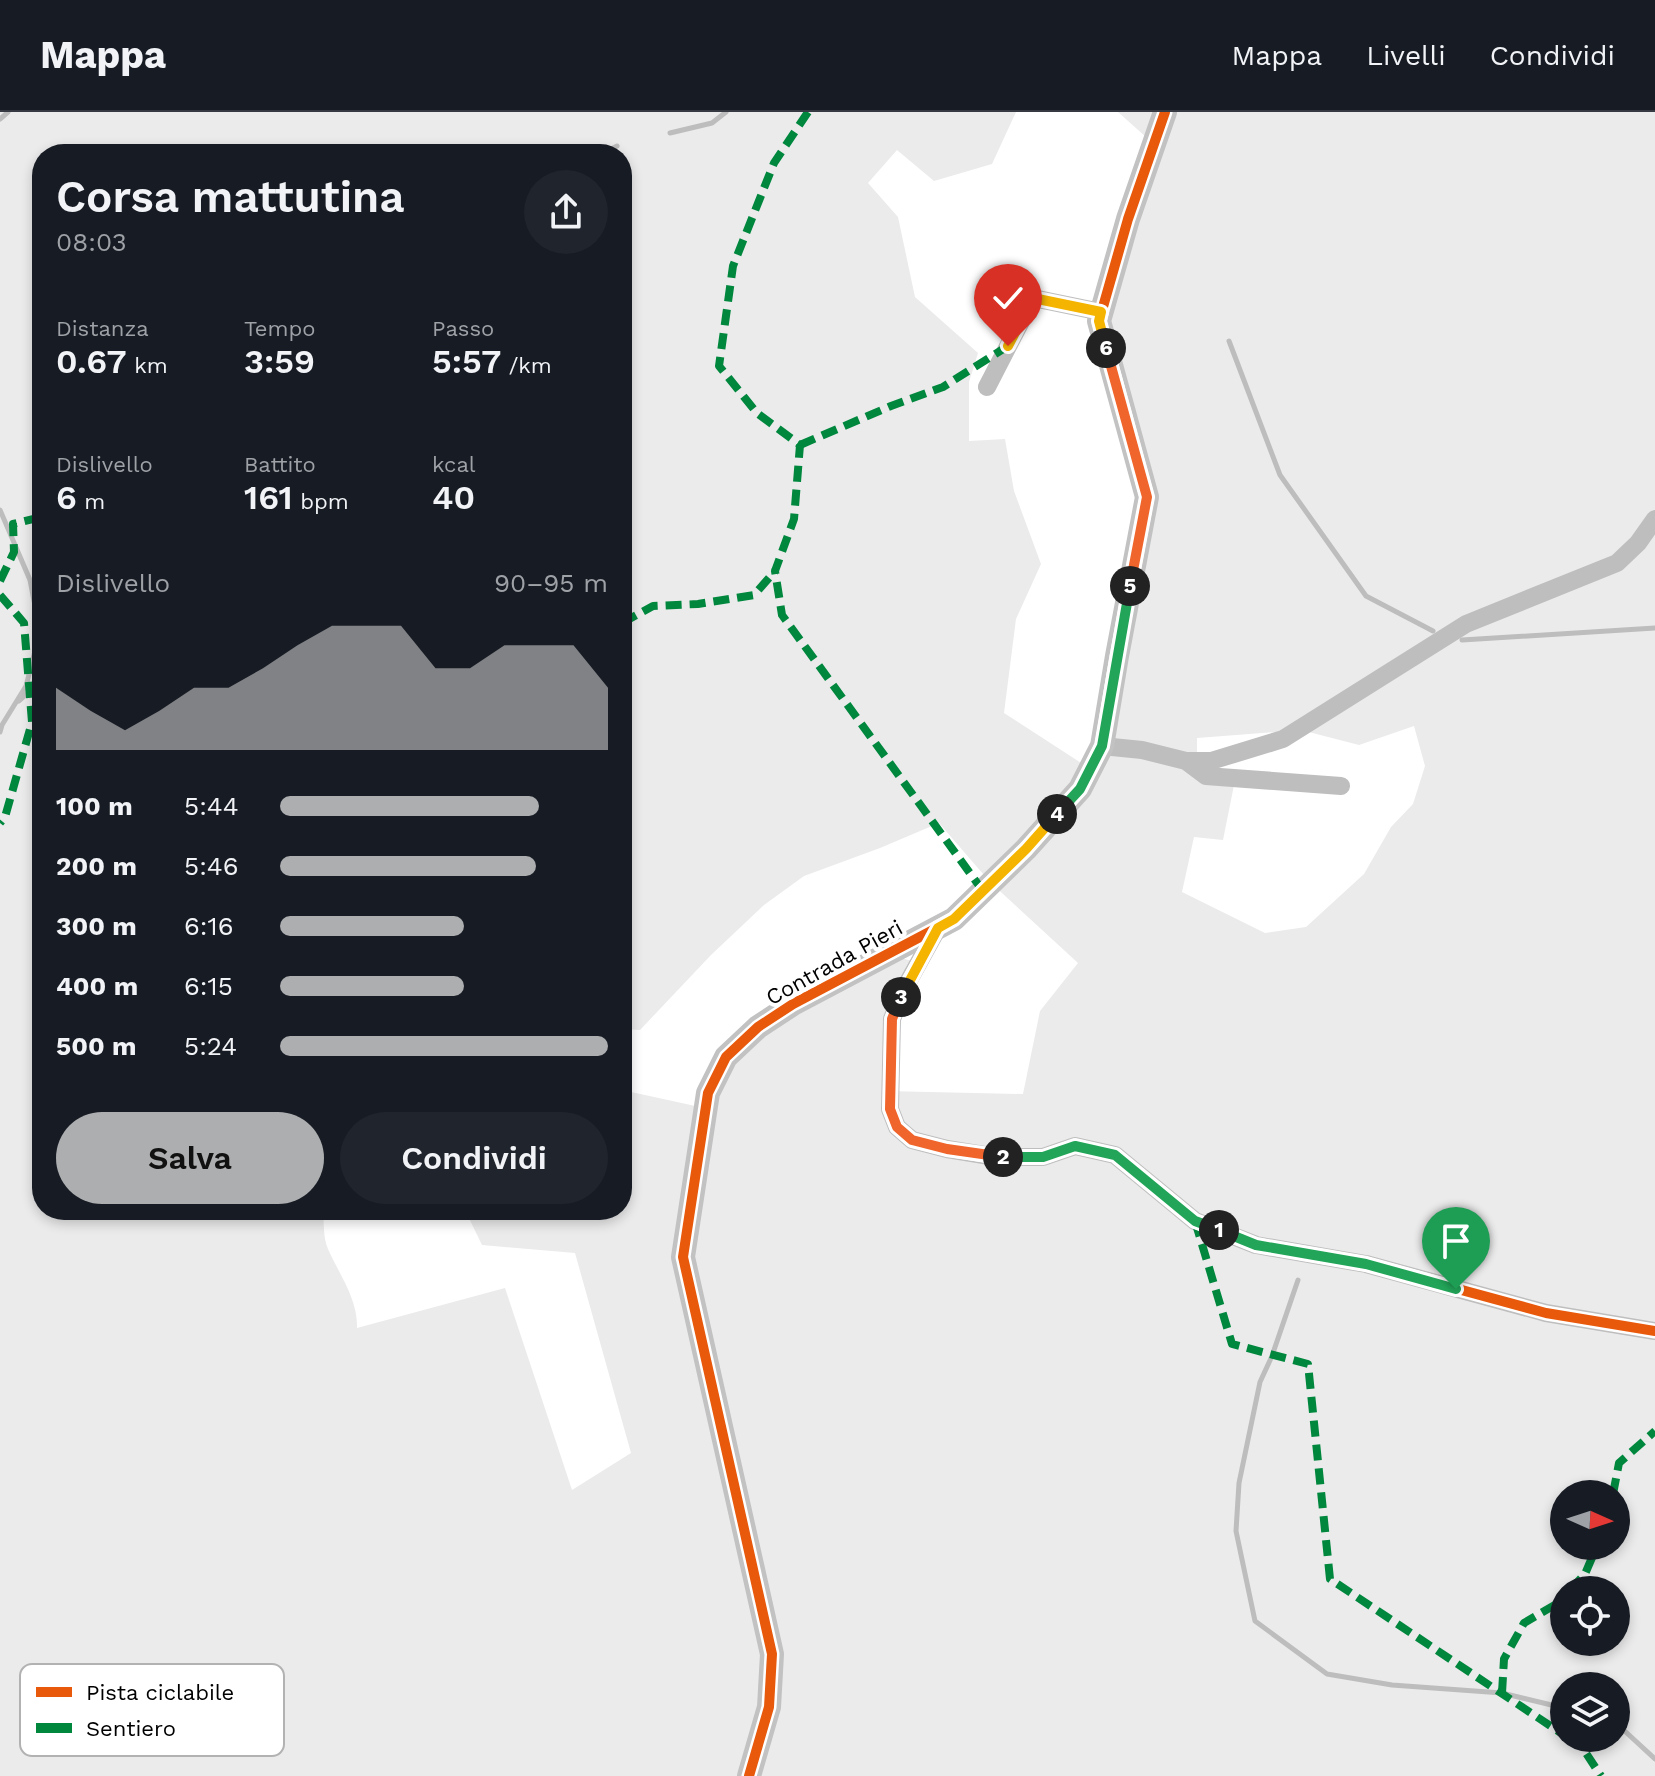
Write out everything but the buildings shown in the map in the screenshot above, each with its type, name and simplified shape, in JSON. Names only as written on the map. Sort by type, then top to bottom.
[{"type":"street","points":[[987,387],[1033,298],[1101,312],[1128,219],[1165,112]]},
{"type":"street","name":"Contrada Pieri","points":[[749,1776],[769,1707],[772,1654],[683,1257],[708,1093],[726,1057],[758,1027],[793,1004],[954,919],[1026,849],[1080,789],[1102,746],[1147,497],[1099,321],[1101,312]]},
{"type":"street","points":[[1102,746],[1142,750],[1186,761],[1211,761],[1283,739],[1466,624],[1617,563],[1638,543],[1655,519]]},
{"type":"street","points":[[1186,761],[1206,776],[1341,786]]},
{"type":"street","points":[[938,928],[903,991],[892,1019],[890,1109],[897,1127],[912,1140],[996,1157],[1043,1157],[1075,1146],[1115,1155],[1195,1221],[1256,1245],[1366,1264],[1546,1313],[1655,1331]]},
{"type":"street","points":[[900,947],[903,991]]},
{"type":"shaded area","points":[[0,112],[1016,112],[992,164],[934,181],[897,150],[868,183],[898,217],[915,297],[978,353],[969,382],[969,441],[1005,439],[1014,491],[1041,564],[1016,619],[1004,713],[1092,770],[1145,543],[1101,323],[1156,146],[1118,112],[1655,112],[1655,1776],[0,1776]],"holes":[[[1414,726],[1425,766],[1413,804],[1391,827],[1364,874],[1306,927],[1265,933],[1182,892],[1194,837],[1223,840],[1234,785],[1197,771],[1197,738],[1301,730],[1359,745]]]},
{"type":"waterway","points":[[0,119],[8,112]]},
{"type":"waterway","points":[[670,133],[712,123],[726,112]]},
{"type":"waterway","points":[[1229,341],[1280,475],[1366,596],[1433,631]]},
{"type":"waterway","points":[[0,510],[32,590]]},
{"type":"waterway","points":[[1462,640],[1655,628]]},
{"type":"waterway","points":[[0,732],[26,686],[32,663]]},
{"type":"waterway","points":[[19,701],[32,689]]},
{"type":"waterway","points":[[1298,1280],[1260,1382],[1239,1483],[1236,1531],[1255,1621],[1327,1674],[1392,1685],[1502,1693],[1550,1705]]},
{"type":"waterway","points":[[1630,1736],[1655,1759]]},
{"type":"marked path","points":[[808,112],[774,163],[733,266],[719,366],[757,413],[800,445],[794,519],[775,571],[782,615],[983,891]]},
{"type":"marked path","points":[[800,445],[943,387],[1008,346]]},
{"type":"marked path","points":[[0,581],[14,552],[13,524],[32,519]]},
{"type":"marked path","points":[[632,618],[653,606],[698,604],[754,595],[775,571]]},
{"type":"marked path","points":[[0,595],[24,623],[32,722],[5,817],[0,823]]},
{"type":"marked path","points":[[1195,1221],[1232,1344],[1308,1364],[1330,1579],[1550,1726]]},
{"type":"marked path","points":[[1616,1480],[1619,1463],[1655,1431]]},
{"type":"marked path","points":[[1583,1576],[1591,1560]]},
{"type":"marked path","points":[[1502,1693],[1504,1659],[1524,1623],[1550,1608]]},
{"type":"marked path","points":[[1585,1752],[1601,1776]]},
{"type":"cycle path","points":[[749,1776],[769,1707],[772,1654],[683,1257],[708,1093],[726,1057],[758,1027],[793,1004],[954,919],[1026,849],[1080,789],[1102,746],[1147,497],[1099,321],[1128,219],[1165,112]]},
{"type":"cycle path","points":[[938,928],[903,991],[892,1019],[890,1109],[897,1127],[912,1140],[996,1157],[1043,1157],[1075,1146],[1115,1155],[1195,1221],[1256,1245],[1366,1264],[1546,1313],[1655,1331]]},
{"type":"route","points":[[1008,346],[1033,298],[1101,312],[1099,321],[1147,497],[1102,746],[1080,789],[1026,849],[954,919],[938,928],[903,991],[892,1019],[890,1109],[897,1127],[912,1140],[996,1157],[1043,1157],[1075,1146],[1115,1155],[1195,1221],[1256,1245],[1366,1264],[1456,1289]]}]
